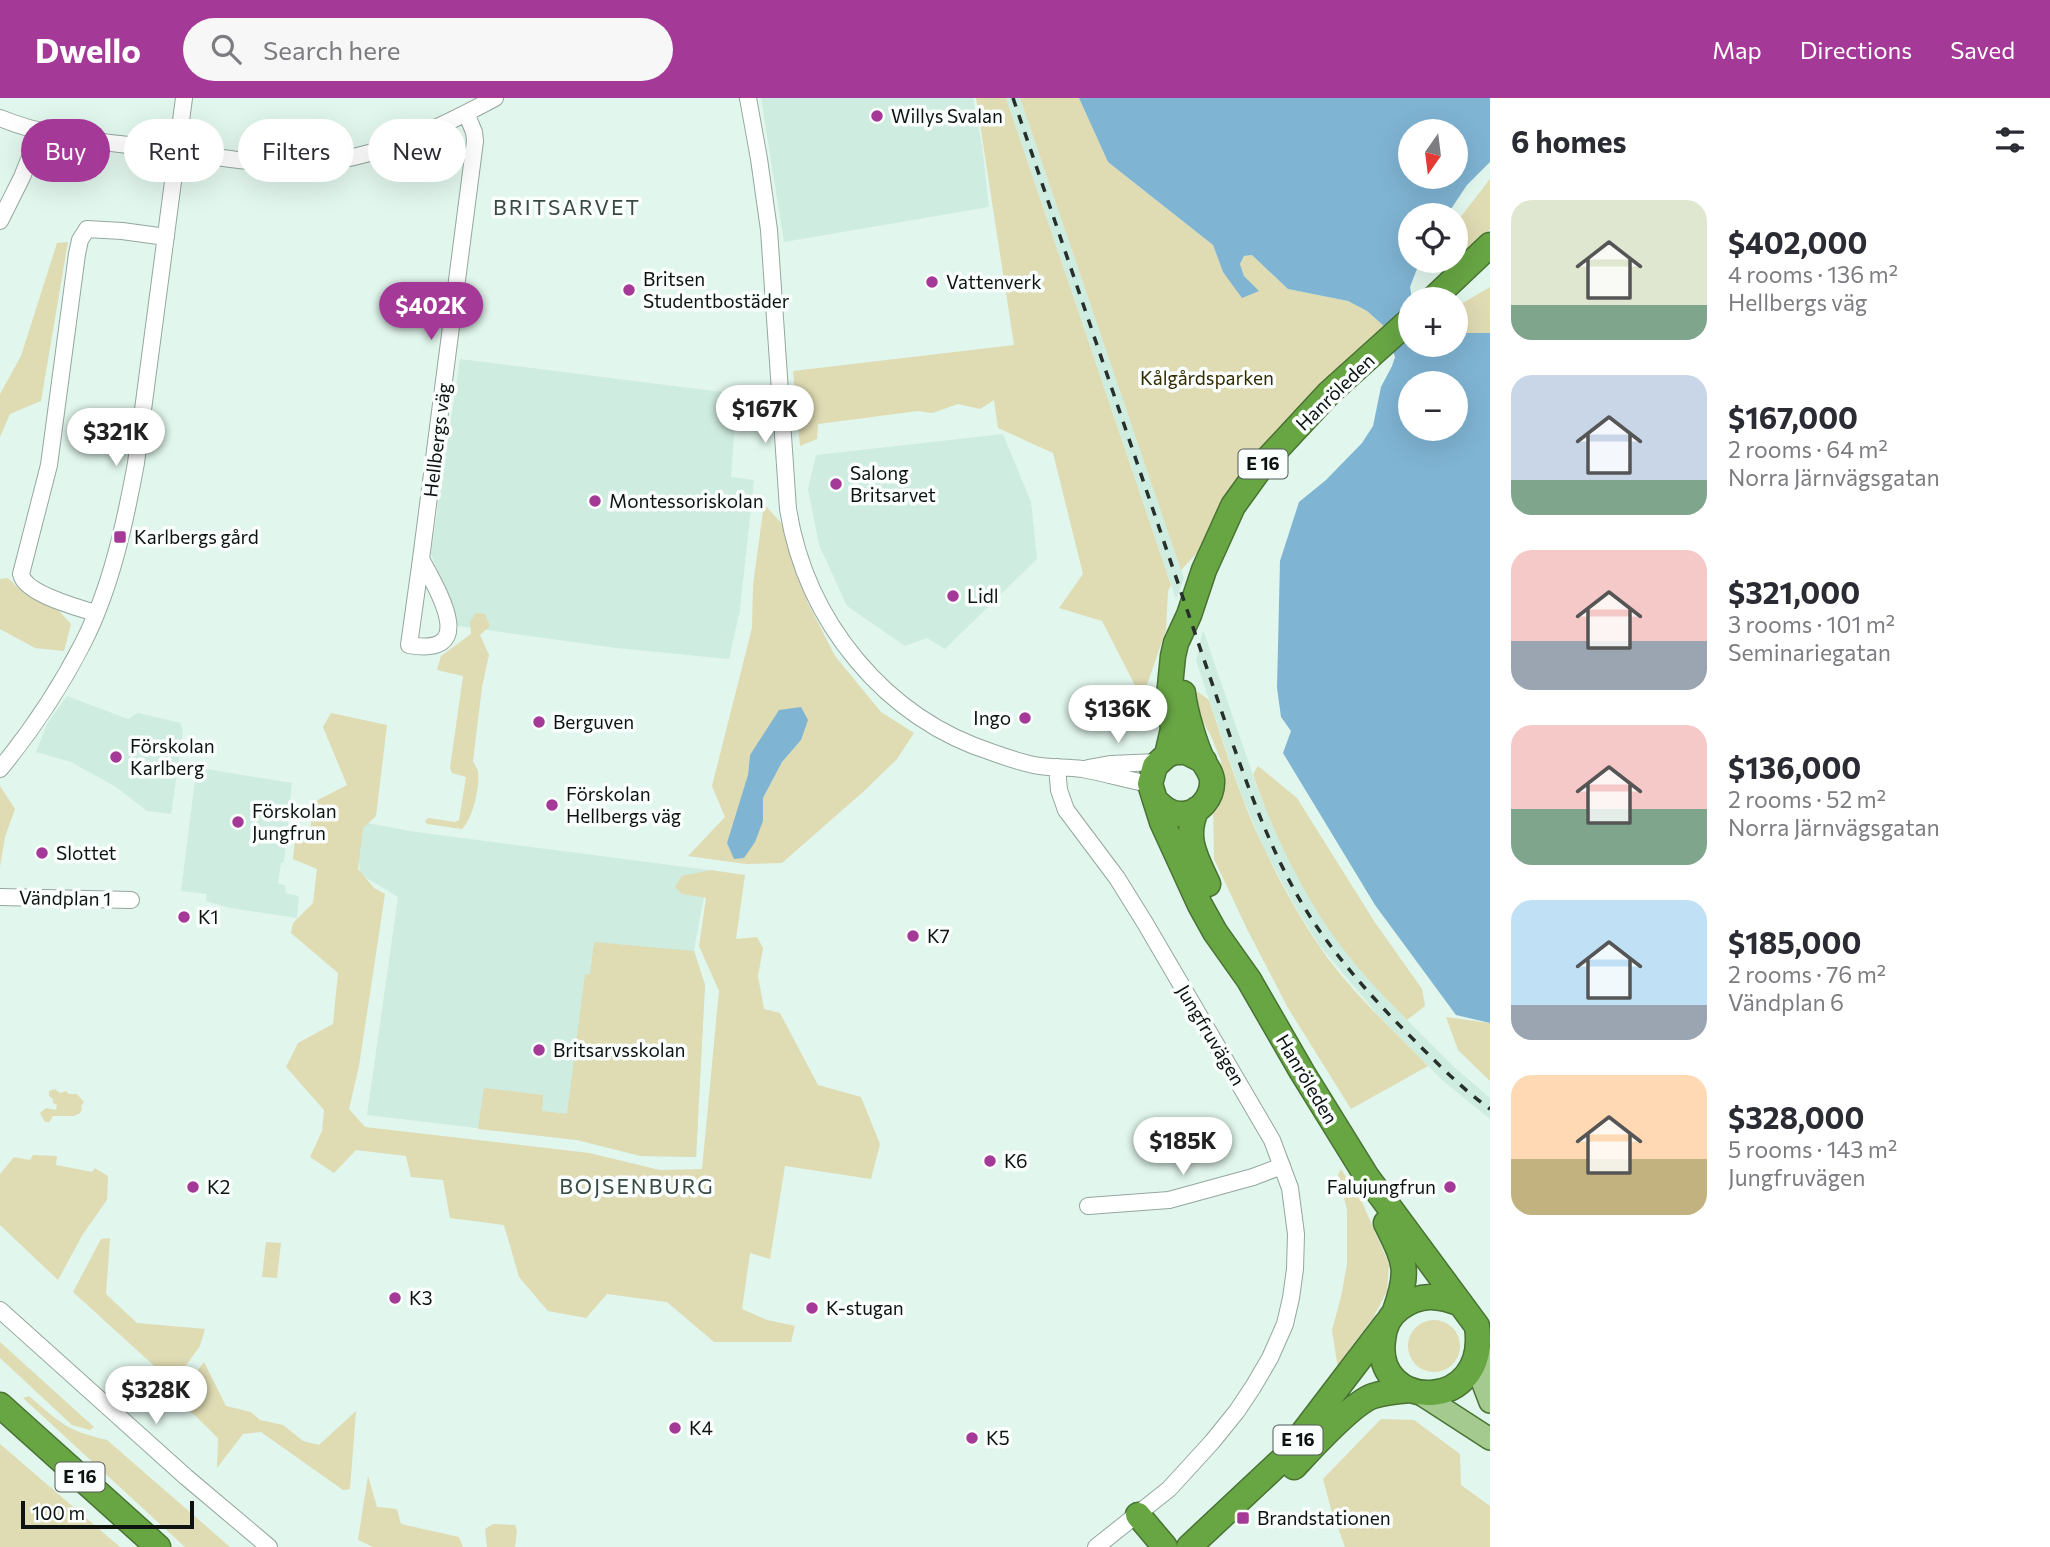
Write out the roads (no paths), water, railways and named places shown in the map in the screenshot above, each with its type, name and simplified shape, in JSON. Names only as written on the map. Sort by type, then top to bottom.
[{"type":"highway","points":[[1446,287],[1490,245]]},
{"type":"highway","name":"Hanröleden","points":[[1398,332],[1320,403],[1264,463],[1233,506],[1204,570],[1189,615],[1176,643],[1170,669],[1169,696],[1173,729],[1158,775],[1162,822],[1215,932],[1249,980],[1367,1177],[1461,1304]]},
{"type":"highway","name":"Hanröleden","points":[[1189,615],[1182,687],[1187,713],[1203,761],[1211,773],[1212,787],[1207,800],[1197,810],[1190,828],[1191,844],[1249,980]]},
{"type":"highway","points":[[1197,810],[1176,813],[1165,809],[1158,775],[1175,752],[1186,752],[1203,761]]},
{"type":"highway","name":"Hanröleden","points":[[1367,1177],[1404,1264],[1404,1286],[1393,1314]]},
{"type":"highway","points":[[1393,1314],[1409,1301],[1425,1296],[1442,1297],[1461,1304]]},
{"type":"highway","name":"E 16","points":[[1461,1304],[1477,1326],[1480,1352]]},
{"type":"highway","name":"E 16","points":[[1393,1314],[1384,1330],[1384,1359],[1399,1382],[1415,1391]]},
{"type":"highway","name":"E 16","points":[[1189,1547],[1283,1459],[1393,1314]]},
{"type":"highway","points":[[1415,1391],[1435,1394],[1451,1390],[1465,1381],[1475,1368],[1480,1352]]},
{"type":"highway","name":"E 16","points":[[1215,1547],[1357,1406],[1370,1397],[1389,1392],[1415,1391]]},
{"type":"highway","name":"E 16","points":[[0,1406],[158,1547]]},
{"type":"highway","points":[[1138,1515],[1165,1547]]},
{"type":"main road","points":[[1480,1352],[1482,1381],[1490,1402]]},
{"type":"main road","points":[[1415,1391],[1490,1439]]},
{"type":"street","points":[[181,119],[184,98]]},
{"type":"street","points":[[224,159],[307,164],[333,161],[384,149],[495,98]]},
{"type":"street","points":[[748,98],[769,230],[788,509],[802,569],[819,607],[869,675],[893,698],[928,723],[967,744],[1040,766],[1158,775]]},
{"type":"street","name":"Hellbergs väg","points":[[421,559],[449,623],[447,637],[433,647],[409,645],[475,141],[466,113]]},
{"type":"street","points":[[0,118],[21,125]]},
{"type":"street","points":[[0,221],[21,179]]},
{"type":"street","points":[[0,769],[33,729],[83,642],[113,562],[132,485],[172,182]]},
{"type":"street","points":[[95,613],[35,590],[24,582],[21,574],[49,465],[77,254],[80,240],[87,229],[166,237]]},
{"type":"street","points":[[1082,769],[1111,764],[1158,775]]},
{"type":"street","name":"Jungfruvägen","points":[[1057,767],[1059,790],[1066,810],[1117,878],[1263,1122],[1282,1166],[1294,1207],[1295,1269],[1288,1311],[1278,1342],[1253,1387],[1229,1421],[1169,1489],[1096,1547]]},
{"type":"street","name":"Vändplan 1","points":[[0,897],[131,900]]},
{"type":"street","points":[[1088,1206],[1169,1200],[1253,1177],[1282,1166]]},
{"type":"street","points":[[0,1310],[186,1477],[269,1547]]},
{"type":"water","points":[[1079,98],[1490,98],[1490,162],[1468,184],[1468,119],[1398,119],[1398,189],[1464,189],[1455,203],[1398,203],[1398,273],[1415,273],[1410,287],[1398,287],[1398,357],[1468,357],[1468,333],[1490,333],[1490,1023],[1456,1015],[1375,905],[1283,753],[1291,731],[1281,717],[1277,688],[1280,561],[1299,502],[1326,480],[1362,443],[1373,426],[1381,387],[1395,357],[1385,327],[1367,311],[1348,301],[1288,289],[1252,255],[1244,256],[1240,264],[1244,276],[1259,291],[1242,298],[1223,272],[1213,245],[1108,162]]},
{"type":"water","points":[[801,707],[808,720],[801,740],[782,762],[763,798],[763,821],[755,842],[744,858],[734,859],[727,843],[748,775],[750,755],[779,710]]},
{"type":"railway","points":[[1013,98],[1231,739],[1260,818],[1283,869],[1311,918],[1357,978],[1439,1065],[1490,1109]]},
{"type":"place","name":"Willys Svalan","points":[[877,116]]},
{"type":"place","name":"Vattenverk","points":[[932,282]]},
{"type":"place","name":"Britsen Studentbostäder","points":[[629,290]]},
{"type":"place","name":"Salong Britsarvet","points":[[836,484]]},
{"type":"place","name":"Montessoriskolan","points":[[595,501]]},
{"type":"place","name":"Karlbergs gård","points":[[120,537]]},
{"type":"place","name":"Lidl","points":[[953,596]]},
{"type":"place","name":"Ingo","points":[[1025,718]]},
{"type":"place","name":"Berguven","points":[[539,722]]},
{"type":"place","name":"Förskolan Karlberg","points":[[116,757]]},
{"type":"place","name":"Förskolan Hellbergs väg","points":[[552,805]]},
{"type":"place","name":"Förskolan Jungfrun","points":[[238,822]]},
{"type":"place","name":"Slottet","points":[[42,853]]},
{"type":"place","name":"K1","points":[[184,917]]},
{"type":"place","name":"K7","points":[[913,936]]},
{"type":"place","name":"Britsarvsskolan","points":[[539,1050]]},
{"type":"place","name":"K6","points":[[990,1161]]},
{"type":"place","name":"K2","points":[[193,1187]]},
{"type":"place","name":"Falujungfrun","points":[[1450,1187]]},
{"type":"place","name":"K3","points":[[395,1298]]},
{"type":"place","name":"K-stugan","points":[[812,1308]]},
{"type":"place","name":"K4","points":[[675,1428]]},
{"type":"place","name":"K5","points":[[972,1438]]},
{"type":"place","name":"Brandstationen","points":[[1243,1518]]},
{"type":"district","name":"BRITSARVET","points":[[567,208]]},
{"type":"district","name":"BOJSENBURG","points":[[637,1187]]},
{"type":"park label","name":"Kålgårdsparken","points":[[1207,378]]}]
